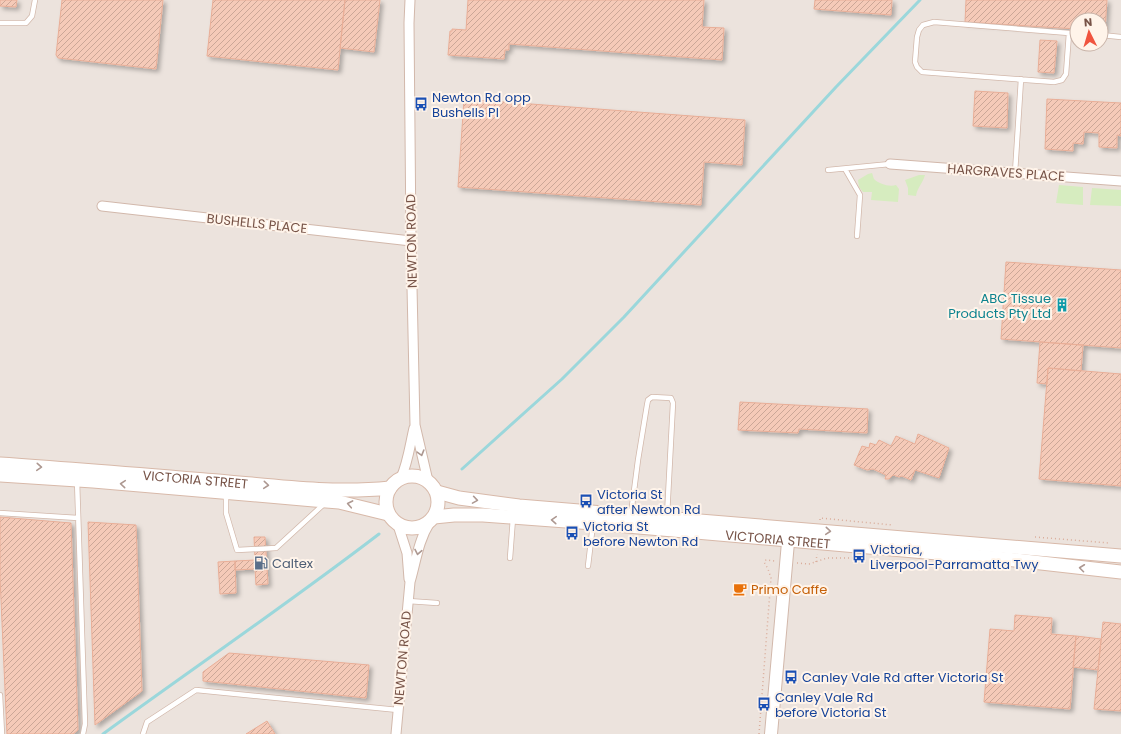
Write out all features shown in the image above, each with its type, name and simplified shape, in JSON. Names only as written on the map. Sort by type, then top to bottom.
[{"type":"main road","name":"VICTORIA STREET","points":[[0,464],[309,489],[365,490],[390,488]]},
{"type":"main road","name":"VICTORIA STREET","points":[[0,475],[328,501],[365,507],[388,514]]},
{"type":"main road","points":[[415,476],[428,481],[437,492],[439,500],[438,509],[432,520],[418,528],[404,528],[388,514],[386,496],[390,488],[401,478],[415,476]]},
{"type":"main road","name":"VICTORIA STREET","points":[[437,492],[459,498],[493,503],[666,518],[789,534],[1121,572]]},
{"type":"main road","name":"VICTORIA STREET","points":[[432,520],[454,515],[513,516],[593,523],[789,534],[1121,556]]},
{"type":"street","name":"NEWTON ROAD","points":[[410,0],[411,241],[415,425],[428,481]]},
{"type":"street","name":"HARGRAVES PLACE","points":[[890,164],[1121,180]]},
{"type":"street","name":"BUSHELLS PLACE","points":[[102,206],[411,241]]},
{"type":"street","points":[[401,478],[408,457],[415,425]]},
{"type":"street","name":"NEWTON ROAD","points":[[396,734],[410,582],[420,543],[424,532],[432,520]]},
{"type":"street","name":"NEWTON ROAD","points":[[398,524],[407,553],[410,582]]},
{"type":"street","points":[[771,734],[789,534]]},
{"type":"lane","points":[[0,23],[26,24],[32,16],[35,0]]},
{"type":"lane","points":[[934,22],[1069,33],[1066,74],[1062,80],[1054,82],[922,72],[917,67],[915,62],[918,30],[923,25],[934,22]]},
{"type":"lane","points":[[1109,36],[1121,37]]},
{"type":"lane","points":[[1014,173],[1021,79]]},
{"type":"lane","points":[[828,170],[890,164]]},
{"type":"lane","points":[[845,169],[860,195],[857,236]]},
{"type":"lane","points":[[631,515],[648,400],[652,397],[671,398],[674,411],[666,518]]},
{"type":"lane","points":[[77,480],[85,724],[82,734]]},
{"type":"lane","points":[[226,492],[226,513],[237,550],[276,548],[328,501]]},
{"type":"lane","points":[[0,513],[78,518]]},
{"type":"lane","points":[[510,558],[513,516]]},
{"type":"lane","points":[[588,566],[593,523]]},
{"type":"lane","points":[[408,601],[437,604]]},
{"type":"lane","points":[[143,734],[147,722],[196,690],[398,710]]},
{"type":"lane","points":[[0,695],[2,734]]},
{"type":"path","points":[[809,564],[827,558],[838,557],[861,559]]},
{"type":"path","points":[[759,734],[771,578],[764,562],[766,560]]},
{"type":"path","points":[[890,561],[898,563]]},
{"type":"shaded area","points":[[0,0],[1121,0],[1121,734],[0,734]]},
{"type":"green space","points":[[872,173],[874,179],[881,184],[890,186],[896,185],[899,189],[898,202],[871,200],[872,192],[863,192],[859,187],[858,180]]},
{"type":"green space","points":[[919,175],[925,175],[916,196],[908,195],[908,188],[905,180]]},
{"type":"green space","points":[[1059,185],[1083,187],[1083,205],[1056,203]]},
{"type":"green space","points":[[1092,188],[1121,190],[1121,206],[1090,205]]},
{"type":"building","points":[[0,0],[17,0],[16,7],[0,6]]},
{"type":"building","points":[[62,0],[163,0],[156,69],[58,58],[56,55]]},
{"type":"building","points":[[213,0],[345,0],[338,70],[207,56]]},
{"type":"building","points":[[345,0],[380,0],[374,52],[340,48]]},
{"type":"building","points":[[468,0],[704,0],[702,27],[724,28],[722,60],[509,44],[509,50],[505,50],[504,59],[448,55],[450,31],[452,31],[452,29],[466,30]]},
{"type":"building","points":[[815,0],[892,0],[891,15],[814,9]]},
{"type":"building","points":[[966,0],[1107,0],[1106,12],[1069,12],[1069,28],[965,22]]},
{"type":"building","points":[[1040,40],[1057,41],[1054,73],[1038,72]]},
{"type":"building","points":[[975,91],[1008,93],[1007,128],[973,126]]},
{"type":"building","points":[[464,99],[745,120],[742,165],[704,162],[701,205],[458,187]]},
{"type":"building","points":[[1047,99],[1121,103],[1121,136],[1117,135],[1117,148],[1099,147],[1099,133],[1084,132],[1083,144],[1073,143],[1073,151],[1045,149]]},
{"type":"building","name":"ABC Tissue Products Pty Ltd","points":[[1006,262],[1121,270],[1121,348],[1001,339]]},
{"type":"building","points":[[1040,342],[1083,345],[1081,371],[1048,368],[1047,384],[1037,383]]},
{"type":"building","points":[[1048,368],[1121,374],[1121,486],[1039,479]]},
{"type":"building","points":[[740,402],[868,409],[867,433],[799,429],[798,433],[738,430]]},
{"type":"building","points":[[918,434],[949,448],[939,478],[915,470],[911,480],[902,476],[899,477],[893,475],[889,479],[885,479],[886,475],[873,469],[867,470],[854,465],[862,446],[869,448],[870,443],[876,445],[879,440],[891,446],[896,436],[915,444]]},
{"type":"building","points":[[0,517],[71,523],[78,730],[73,734],[7,734],[0,578]]},
{"type":"building","points":[[88,522],[136,525],[142,691],[95,725]]},
{"type":"building","points":[[254,537],[265,537],[268,584],[256,585],[255,569],[235,570],[235,561],[255,560]]},
{"type":"building","points":[[235,561],[236,593],[220,594],[218,562]]},
{"type":"building","points":[[1015,615],[1052,618],[1051,634],[1076,636],[1070,709],[984,702],[990,629],[1014,631]]},
{"type":"building","points":[[1103,622],[1121,624],[1121,711],[1094,709]]},
{"type":"building","points":[[1076,636],[1101,639],[1098,670],[1073,667]]},
{"type":"building","points":[[229,653],[369,665],[366,698],[203,681],[203,672]]},
{"type":"building","points":[[267,721],[275,734],[246,734]]},
{"type":"waterway","points":[[462,469],[562,379],[624,317],[836,87],[920,0]]},
{"type":"waterway","points":[[103,734],[379,534]]},
{"type":"place","name":"Newton Rd opp Bushells Pl","points":[[421,104]]},
{"type":"place","name":"ABC Tissue Products Pty Ltd","points":[[1062,305]]},
{"type":"place","name":"Victoria St after Newton Rd","points":[[586,501]]},
{"type":"place","name":"Victoria St before Newton Rd","points":[[572,533]]},
{"type":"place","name":"Victoria, Liverpool-Parramatta Twy","points":[[859,556]]},
{"type":"place","name":"Caltex","points":[[261,563]]},
{"type":"place","name":"Primo Caffe","points":[[740,589]]},
{"type":"place","name":"Canley Vale Rd after Victoria St","points":[[791,677]]},
{"type":"place","name":"Canley Vale Rd before Victoria St","points":[[764,704]]}]
